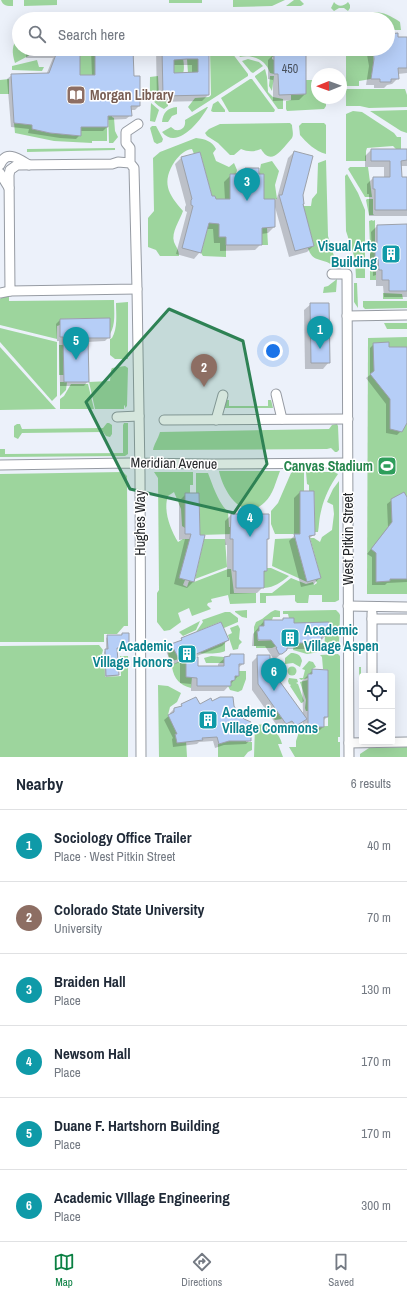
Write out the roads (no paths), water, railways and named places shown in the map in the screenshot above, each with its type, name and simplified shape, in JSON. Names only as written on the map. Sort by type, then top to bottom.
[{"type":"street","name":"Hughes Way","points":[[138,124],[126,132],[126,143],[130,148],[130,163],[134,168],[137,289],[140,463],[141,757]]},
{"type":"street","points":[[0,165],[5,158],[13,156],[18,157],[29,165]]},
{"type":"street","points":[[10,291],[10,170],[18,165],[130,163]]},
{"type":"street","points":[[0,173],[9,188]]},
{"type":"street","name":"West Pitkin Street","points":[[332,274],[347,274],[349,757]]},
{"type":"street","points":[[0,293],[10,291],[137,289]]},
{"type":"street","points":[[347,316],[407,315]]},
{"type":"street","points":[[276,394],[282,419]]},
{"type":"street","points":[[216,420],[223,395]]},
{"type":"street","points":[[117,417],[139,416]]},
{"type":"street","points":[[164,420],[348,418]]},
{"type":"street","name":"Meridian Avenue","points":[[0,465],[348,463]]},
{"type":"street","points":[[348,606],[407,606]]},
{"type":"street","points":[[372,607],[372,673]]},
{"type":"street","points":[[372,619],[407,619]]},
{"type":"street","points":[[395,742],[407,742]]},
{"type":"street","points":[[349,743],[359,743]]},
{"type":"place","name":"Morgan Library","points":[[76,95]]},
{"type":"place","name":"Braiden Hall","points":[[247,201]]},
{"type":"place","name":"Visual Arts Building","points":[[391,254]]},
{"type":"place","name":"Sociology Office Trailer","points":[[320,349]]},
{"type":"place","name":"Duane F. Hartshorn Building","points":[[76,360]]},
{"type":"place","name":"Colorado State University","points":[[204,387]]},
{"type":"place","name":"Canvas Stadium","points":[[387,466]]},
{"type":"place","name":"Newsom Hall","points":[[250,537]]},
{"type":"place","name":"Academic Village Aspen","points":[[290,638]]},
{"type":"place","name":"Academic Village Honors","points":[[187,654]]},
{"type":"place","name":"Academic VIllage Engineering","points":[[274,691]]},
{"type":"place","name":"Academic Village Commons","points":[[208,720]]}]
